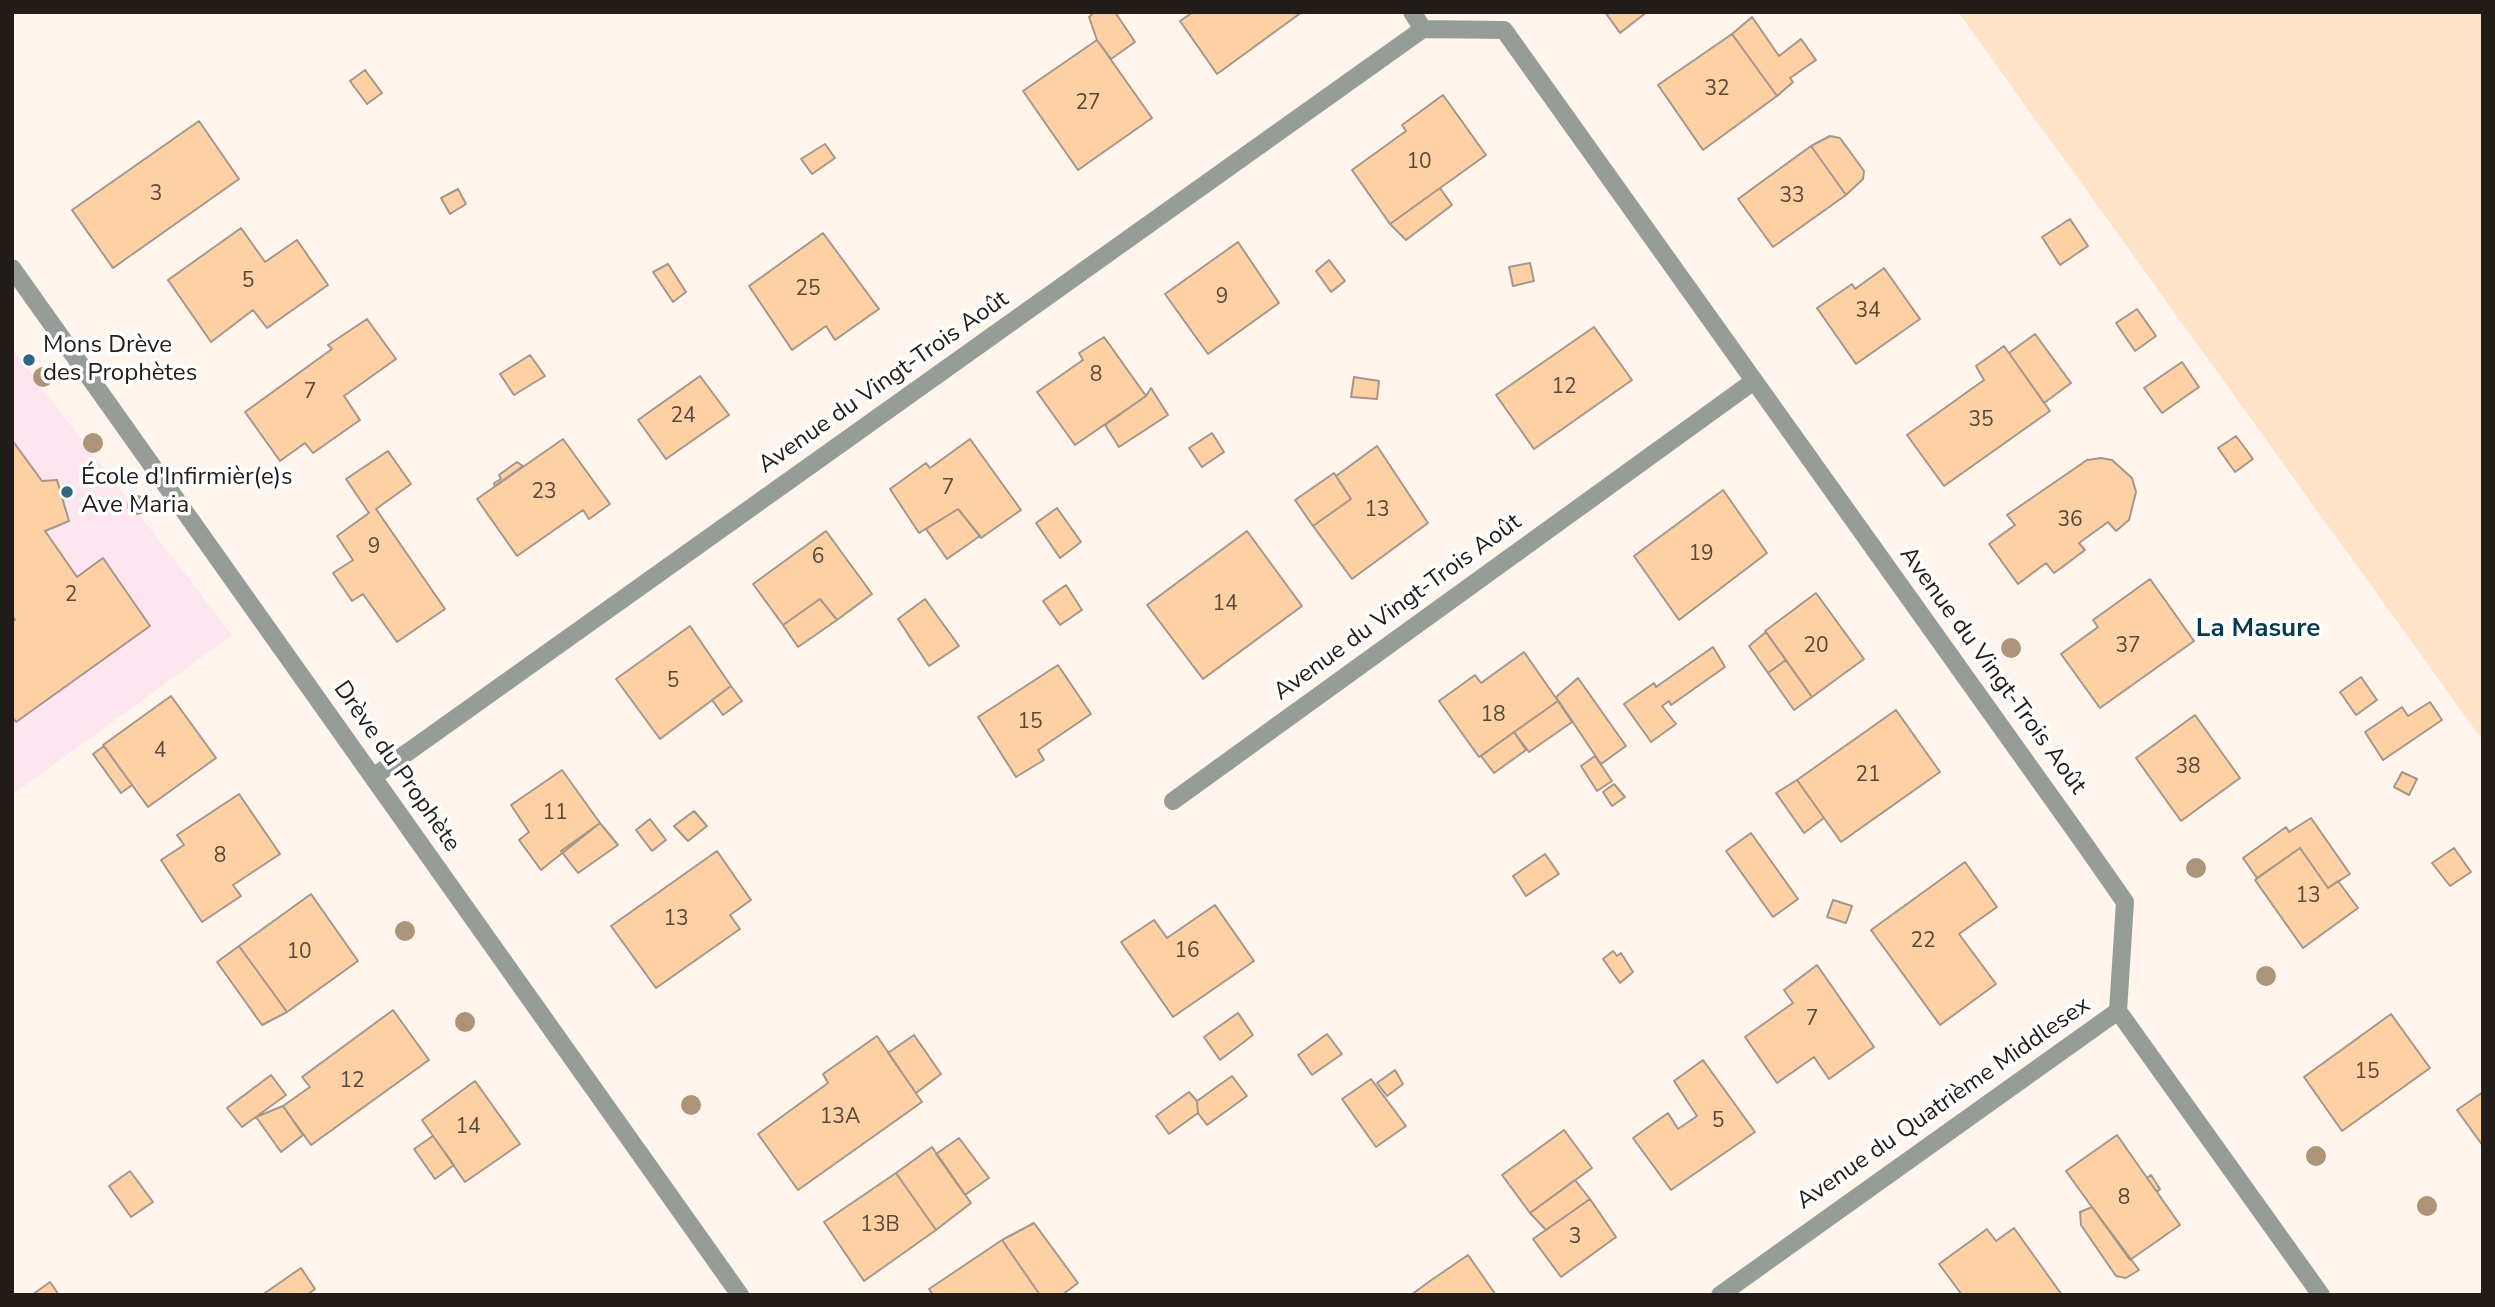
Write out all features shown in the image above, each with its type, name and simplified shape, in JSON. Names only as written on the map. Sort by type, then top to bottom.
[{"type":"street","points":[[1412,12],[1423,29]]},
{"type":"street","name":"Avenue du Vingt-Trois Août","points":[[373,777],[1423,29],[1504,30],[2125,902],[2118,1011]]},
{"type":"street","name":"Drève du Prophète","points":[[12,268],[740,1295]]},
{"type":"street","name":"Avenue du Vingt-Trois Août","points":[[1173,801],[1754,381]]},
{"type":"street","name":"Avenue du Quatrième Middlesex","points":[[1720,1295],[2118,1011],[2321,1295]]},
{"type":"shaded area","points":[[1958,12],[2483,12],[2483,741]]},
{"type":"shaded area","name":"École d'Infirmièr(e)s Ave Maria","points":[[12,349],[232,635],[12,795]]},
{"type":"building","points":[[1095,12],[1115,12],[1135,42],[1111,59],[1097,40],[1089,17]]},
{"type":"building","points":[[1193,12],[1302,12],[1217,74],[1180,21]]},
{"type":"building","points":[[1605,12],[1647,12],[1620,33]]},
{"type":"building","points":[[1752,17],[1779,56],[1801,39],[1816,60],[1790,78],[1793,82],[1777,96],[1732,34]]},
{"type":"building","points":[[1732,34],[1777,96],[1703,150],[1658,85]]},
{"type":"building","points":[[1097,40],[1152,118],[1078,170],[1023,91]]},
{"type":"building","points":[[365,70],[382,93],[367,104],[350,81]]},
{"type":"building","points":[[1443,95],[1486,155],[1390,224],[1352,170],[1406,131],[1402,125]]},
{"type":"building","points":[[199,121],[239,179],[113,268],[72,210]]},
{"type":"building","points":[[1830,136],[1840,138],[1864,171],[1863,179],[1846,195],[1811,146]]},
{"type":"building","points":[[825,144],[835,158],[812,174],[801,159]]},
{"type":"building","points":[[1811,146],[1846,195],[1773,247],[1738,199]]},
{"type":"building","points":[[1440,188],[1452,205],[1406,240],[1390,224]]},
{"type":"building","points":[[458,189],[466,204],[450,214],[441,198]]},
{"type":"building","points":[[2070,219],[2088,246],[2060,265],[2042,237]]},
{"type":"building","points":[[241,228],[265,262],[297,240],[328,285],[267,328],[253,310],[211,342],[168,280]]},
{"type":"building","points":[[823,233],[879,309],[835,340],[826,326],[792,350],[749,286]]},
{"type":"building","points":[[1238,242],[1279,303],[1208,354],[1165,294]]},
{"type":"building","points":[[1329,260],[1345,281],[1331,292],[1316,271]]},
{"type":"building","points":[[1530,263],[1534,281],[1513,286],[1509,267]]},
{"type":"building","points":[[668,264],[686,292],[673,302],[653,272]]},
{"type":"building","points":[[1884,268],[1920,319],[1856,364],[1817,308],[1852,284],[1855,289]]},
{"type":"building","points":[[2137,309],[2156,336],[2135,351],[2116,323]]},
{"type":"building","points":[[367,319],[396,359],[344,396],[360,420],[313,453],[305,443],[280,461],[245,412],[332,349],[328,345]]},
{"type":"building","points":[[1594,327],[1632,380],[1534,449],[1496,395]]},
{"type":"building","points":[[2035,334],[2071,383],[2044,403],[2009,353]]},
{"type":"building","points":[[1104,337],[1146,396],[1075,445],[1037,392],[1083,360],[1079,353]]},
{"type":"building","points":[[2004,346],[2050,411],[1944,486],[1907,435],[1984,380],[1976,366]]},
{"type":"building","points":[[530,355],[545,376],[514,395],[500,374]]},
{"type":"building","points":[[2182,362],[2199,387],[2162,413],[2144,388]]},
{"type":"building","points":[[700,376],[729,415],[666,459],[638,420]]},
{"type":"building","points":[[1354,377],[1379,381],[1377,399],[1351,397]]},
{"type":"building","points":[[1151,388],[1168,415],[1119,447],[1105,425],[1146,396]]},
{"type":"building","points":[[1212,433],[1224,452],[1202,467],[1189,448]]},
{"type":"building","points":[[2236,436],[2253,459],[2235,472],[2218,448]]},
{"type":"building","points":[[563,439],[610,504],[589,519],[583,510],[517,556],[477,499]]},
{"type":"building","points":[[970,439],[1021,510],[981,538],[958,509],[919,533],[890,489],[926,463],[930,468]]},
{"type":"building","points":[[12,440],[42,481],[57,480],[69,521],[45,531],[77,577],[103,558],[150,626],[16,722],[12,717],[12,622],[15,620],[12,615]]},
{"type":"building","points":[[1377,446],[1428,523],[1352,579],[1313,526],[1351,499],[1336,476]]},
{"type":"building","points":[[388,451],[411,484],[376,509],[445,609],[397,642],[363,594],[352,601],[333,573],[353,560],[337,536],[369,513],[346,479]]},
{"type":"building","points":[[2087,460],[2112,460],[2132,478],[2136,492],[2129,520],[2116,531],[2108,522],[2079,543],[2085,550],[2054,573],[2046,563],[2018,584],[1989,544],[2015,525],[2007,515]]},
{"type":"building","points":[[517,462],[523,466],[495,486],[494,483],[501,479],[499,475]]},
{"type":"building","points":[[1334,473],[1351,499],[1313,526],[1295,500]]},
{"type":"building","points":[[1723,490],[1767,553],[1679,620],[1634,556]]},
{"type":"building","points":[[1057,508],[1081,542],[1060,558],[1036,523]]},
{"type":"building","points":[[958,509],[980,536],[947,559],[926,529]]},
{"type":"building","points":[[826,531],[872,594],[837,620],[820,599],[783,625],[753,584]]},
{"type":"building","points":[[1247,531],[1302,606],[1203,679],[1147,605]]},
{"type":"building","points":[[2150,579],[2194,641],[2100,708],[2061,654],[2098,627],[2093,620]]},
{"type":"building","points":[[1066,585],[1082,610],[1060,625],[1043,601]]},
{"type":"building","points":[[1816,593],[1864,659],[1812,697],[1765,631]]},
{"type":"building","points":[[820,599],[837,620],[798,647],[783,625]]},
{"type":"building","points":[[925,599],[959,646],[929,666],[898,619]]},
{"type":"building","points":[[690,626],[731,686],[660,739],[616,679]]},
{"type":"building","points":[[1766,632],[1786,660],[1768,673],[1749,646]]},
{"type":"building","points":[[1713,647],[1725,667],[1671,705],[1669,701],[1662,706],[1676,724],[1651,742],[1624,704],[1654,683],[1656,687]]},
{"type":"building","points":[[1524,652],[1558,701],[1479,757],[1439,701],[1475,675],[1481,683]]},
{"type":"building","points":[[1786,660],[1812,697],[1794,710],[1768,673]]},
{"type":"building","points":[[1058,665],[1091,714],[1038,750],[1044,760],[1016,777],[978,717]]},
{"type":"building","points":[[2361,677],[2377,700],[2356,715],[2340,692]]},
{"type":"building","points":[[1578,678],[1626,746],[1601,764],[1556,697]]},
{"type":"building","points":[[731,686],[742,701],[723,715],[712,700]]},
{"type":"building","points":[[171,696],[216,758],[148,807],[103,745]]},
{"type":"building","points":[[1558,701],[1572,722],[1529,752],[1514,732]]},
{"type":"building","points":[[2430,702],[2442,720],[2383,760],[2365,732],[2402,707],[2408,716]]},
{"type":"building","points":[[1896,710],[1940,772],[1841,842],[1797,780]]},
{"type":"building","points":[[2195,715],[2240,778],[2181,821],[2136,758]]},
{"type":"building","points":[[1514,732],[1526,750],[1494,773],[1481,756]]},
{"type":"building","points":[[104,746],[132,785],[121,793],[93,754]]},
{"type":"building","points":[[1595,756],[1612,781],[1597,791],[1581,766]]},
{"type":"building","points":[[562,770],[600,823],[541,870],[519,840],[529,832],[511,805]]},
{"type":"building","points":[[2402,772],[2417,779],[2409,795],[2394,787]]},
{"type":"building","points":[[1797,780],[1824,818],[1804,833],[1776,793]]},
{"type":"building","points":[[1614,784],[1625,797],[1612,806],[1603,792]]},
{"type":"building","points":[[239,794],[280,854],[233,885],[241,896],[202,922],[161,860],[184,845],[177,835]]},
{"type":"building","points":[[694,811],[707,826],[688,841],[674,826]]},
{"type":"building","points":[[2311,818],[2350,874],[2328,888],[2300,848],[2257,878],[2243,858],[2286,827],[2289,832]]},
{"type":"building","points":[[650,819],[666,840],[652,851],[636,830]]},
{"type":"building","points":[[600,823],[618,845],[578,873],[561,851]]},
{"type":"building","points":[[1751,833],[1798,899],[1773,917],[1726,851]]},
{"type":"building","points":[[2300,848],[2328,888],[2338,881],[2358,908],[2303,948],[2255,880]]},
{"type":"building","points":[[2454,848],[2471,872],[2450,886],[2432,863]]},
{"type":"building","points":[[717,851],[751,900],[730,915],[740,929],[656,988],[611,926]]},
{"type":"building","points":[[1545,854],[1559,874],[1526,896],[1513,876]]},
{"type":"building","points":[[1965,862],[1997,907],[1959,934],[1996,984],[1940,1025],[1871,930]]},
{"type":"building","points":[[311,894],[358,961],[287,1012],[239,946]]},
{"type":"building","points":[[1833,900],[1852,906],[1846,923],[1827,917]]},
{"type":"building","points":[[1215,905],[1254,961],[1173,1017],[1121,942],[1154,920],[1167,938]]},
{"type":"building","points":[[239,946],[287,1012],[262,1025],[217,962]]},
{"type":"building","points":[[1613,951],[1617,956],[1621,953],[1633,972],[1620,983],[1603,959]]},
{"type":"building","points":[[1817,965],[1874,1047],[1829,1079],[1814,1057],[1777,1083],[1745,1037],[1793,1003],[1784,990]]},
{"type":"building","points":[[393,1010],[429,1060],[311,1145],[283,1106],[310,1087],[302,1077]]},
{"type":"building","points":[[1238,1013],[1253,1035],[1220,1060],[1204,1037]]},
{"type":"building","points":[[2391,1014],[2430,1068],[2342,1131],[2304,1077]]},
{"type":"building","points":[[1327,1034],[1342,1054],[1312,1075],[1298,1055]]},
{"type":"building","points":[[914,1035],[941,1074],[916,1093],[888,1053]]},
{"type":"building","points":[[877,1036],[922,1102],[798,1190],[758,1134],[828,1083],[823,1074]]},
{"type":"building","points":[[1703,1060],[1755,1132],[1671,1190],[1633,1138],[1668,1113],[1678,1129],[1697,1116],[1674,1081]]},
{"type":"building","points":[[1395,1070],[1403,1084],[1387,1096],[1377,1083]]},
{"type":"building","points":[[271,1075],[286,1095],[242,1127],[227,1108]]},
{"type":"building","points":[[1232,1076],[1247,1096],[1207,1125],[1198,1113],[1197,1101]]},
{"type":"building","points":[[1371,1079],[1406,1126],[1376,1147],[1342,1099]]},
{"type":"building","points":[[475,1081],[520,1144],[465,1182],[422,1120]]},
{"type":"building","points":[[1189,1092],[1197,1101],[1198,1113],[1169,1134],[1156,1116]]},
{"type":"building","points":[[2483,1092],[2483,1146],[2457,1110]]},
{"type":"building","points":[[283,1106],[303,1135],[281,1152],[256,1117]]},
{"type":"building","points":[[1564,1130],[1592,1168],[1530,1213],[1502,1175]]},
{"type":"building","points":[[2117,1135],[2180,1225],[2130,1260],[2066,1171]]},
{"type":"building","points":[[433,1136],[454,1165],[435,1179],[414,1149]]},
{"type":"building","points":[[959,1138],[989,1178],[965,1195],[936,1154]]},
{"type":"building","points":[[932,1147],[971,1203],[936,1230],[896,1173]]},
{"type":"building","points":[[130,1171],[153,1202],[131,1217],[109,1186]]},
{"type":"building","points":[[896,1173],[936,1230],[864,1281],[824,1222]]},
{"type":"building","points":[[2151,1175],[2160,1189],[2157,1192],[2147,1178]]},
{"type":"building","points":[[1575,1180],[1590,1199],[1546,1230],[1530,1213]]},
{"type":"building","points":[[1590,1199],[1616,1237],[1561,1277],[1533,1239]]},
{"type":"building","points":[[2092,1207],[2139,1270],[2126,1278],[2116,1276],[2081,1225],[2080,1212]]},
{"type":"building","points":[[1034,1223],[1078,1283],[1062,1295],[1040,1295],[1002,1240]]},
{"type":"building","points":[[2014,1228],[2062,1295],[1962,1295],[1939,1264],[1987,1229],[1996,1241]]},
{"type":"building","points":[[1002,1240],[1040,1295],[933,1295],[929,1289]]},
{"type":"building","points":[[1468,1255],[1496,1295],[1411,1295],[1430,1281]]},
{"type":"building","points":[[301,1268],[315,1289],[307,1295],[262,1295]]},
{"type":"building","points":[[50,1282],[59,1295],[32,1295]]},
{"type":"place","name":"Mons Drève des Prophètes","points":[[29,360]]},
{"type":"place","name":"École d'Infirmièr(e)s Ave Maria","points":[[67,492]]},
{"type":"district","name":"La Masure","points":[[2258,630]]}]
